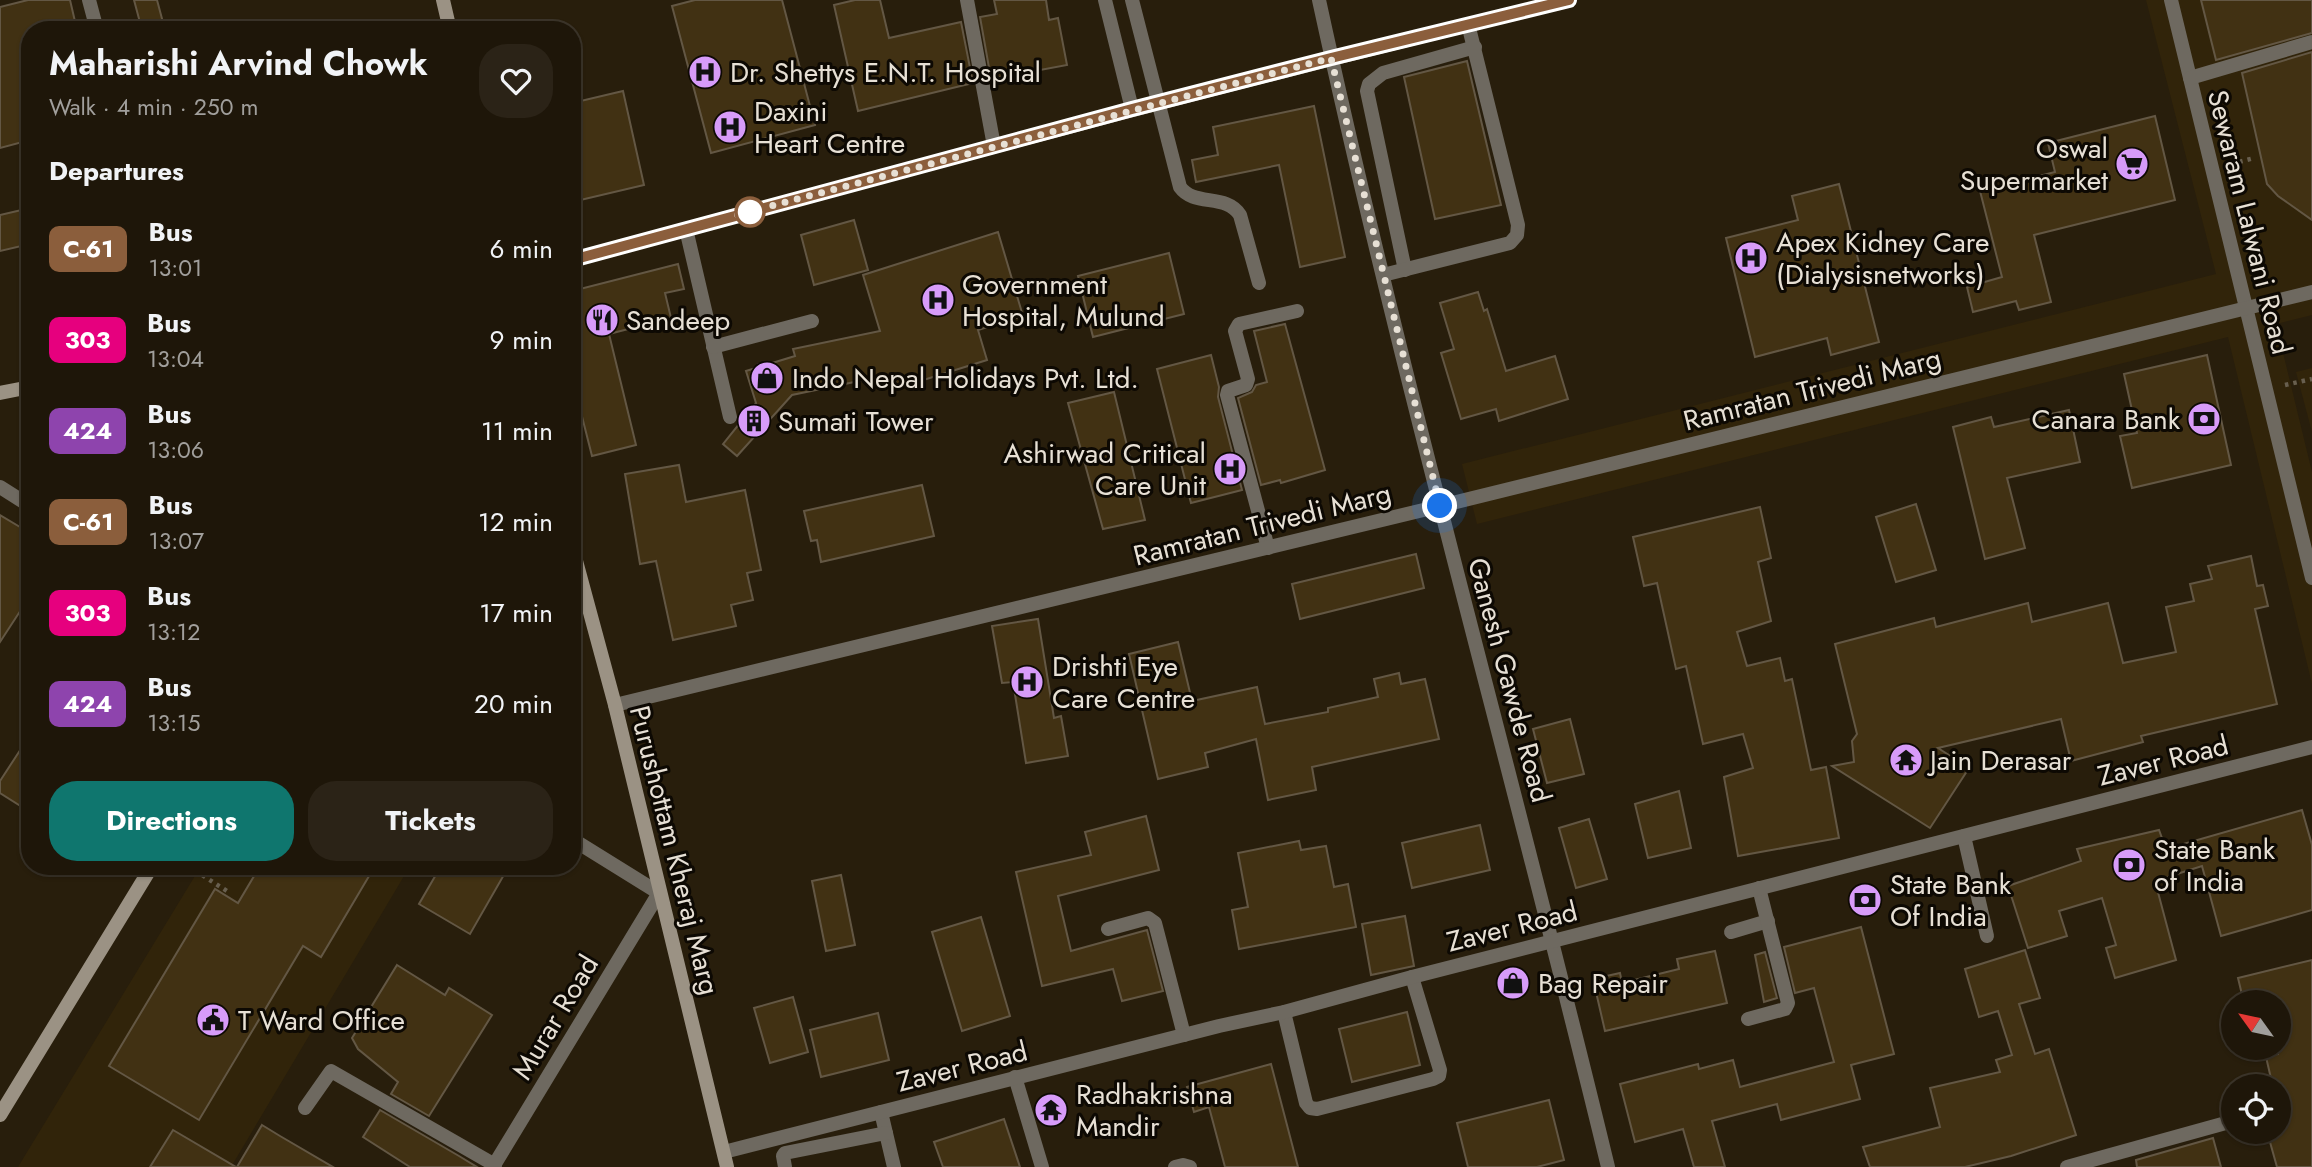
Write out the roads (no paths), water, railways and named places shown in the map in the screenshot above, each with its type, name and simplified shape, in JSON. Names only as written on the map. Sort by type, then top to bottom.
[{"type":"main road","points":[[443,0],[448,21]]},
{"type":"main road","points":[[581,258],[1132,109],[1569,0]]},
{"type":"main road","points":[[0,393],[21,389]]},
{"type":"main road","name":"Purushottam Kheraj Marg","points":[[581,578],[615,705],[727,1167]]},
{"type":"main road","points":[[0,1115],[147,875]]},
{"type":"street","points":[[89,0],[95,21]]},
{"type":"street","points":[[967,0],[994,146]]},
{"type":"street","points":[[1105,0],[1132,109]]},
{"type":"street","points":[[1132,0],[1180,187],[1191,197],[1227,203],[1235,207],[1240,215],[1259,283]]},
{"type":"street","name":"Ganesh Gawde Road","points":[[1319,0],[1440,506],[1554,941],[1608,1167]]},
{"type":"street","name":"Sewaram Lalwani Road","points":[[2176,1],[2189,78],[2312,578]]},
{"type":"street","points":[[1383,275],[1510,243],[1517,235],[1518,225],[1468,24]]},
{"type":"street","points":[[2189,78],[2312,42]]},
{"type":"street","points":[[1405,270],[1367,92],[1369,84],[1383,73],[1475,47]]},
{"type":"street","points":[[686,229],[730,417]]},
{"type":"street","name":"Ramratan Trivedi Marg","points":[[615,705],[2312,292]]},
{"type":"street","points":[[1268,548],[1227,395],[1228,391],[1246,385],[1248,379],[1234,331],[1239,324],[1297,312]]},
{"type":"street","points":[[713,347],[812,321]]},
{"type":"street","points":[[0,487],[21,500]]},
{"type":"street","name":"Zaver Road","points":[[724,1152],[1284,1012],[2312,747]]},
{"type":"street","points":[[1964,836],[1987,936]]},
{"type":"street","points":[[581,845],[659,893]]},
{"type":"street","points":[[1748,1019],[1785,1009],[1787,1006],[1759,888]]},
{"type":"street","name":"Murar Road","points":[[494,1166],[659,893]]},
{"type":"street","points":[[1108,929],[1148,918],[1155,923],[1184,1035]]},
{"type":"street","points":[[1731,932],[1768,921]]},
{"type":"street","points":[[1284,1012],[1306,1103],[1310,1108],[1317,1110],[1433,1079],[1439,1076],[1440,1070],[1412,977]]},
{"type":"street","points":[[305,1108],[331,1071],[494,1166]]},
{"type":"street","points":[[1016,1077],[1042,1167]]},
{"type":"street","points":[[881,1112],[894,1167]]},
{"type":"street","points":[[2067,1167],[2221,1124]]},
{"type":"street","points":[[823,1126],[828,1145]]},
{"type":"street","points":[[785,1167],[785,1153],[886,1133]]},
{"type":"street","points":[[1175,1167],[1190,1167]]},
{"type":"place","name":"Dr. Shettys E.N.T. Hospital","points":[[705,72]]},
{"type":"place","name":"Daxini Heart Centre","points":[[730,127]]},
{"type":"place","name":"Oswal Supermarket","points":[[2132,164]]},
{"type":"place","name":"Apex Kidney Care (Dialysisnetworks)","points":[[1751,258]]},
{"type":"place","name":"Government Hospital, Mulund","points":[[938,300]]},
{"type":"place","name":"Sandeep","points":[[602,320]]},
{"type":"place","name":"Indo Nepal Holidays Pvt. Ltd.","points":[[767,378]]},
{"type":"place","name":"Canara Bank","points":[[2204,419]]},
{"type":"place","name":"Sumati Tower","points":[[754,421]]},
{"type":"place","name":"Ashirwad Critical Care Unit","points":[[1230,469]]},
{"type":"place","name":"Drishti Eye Care Centre","points":[[1027,682]]},
{"type":"place","name":"Jain Derasar","points":[[1906,760]]},
{"type":"place","name":"State Bank of India","points":[[2129,865]]},
{"type":"place","name":"State Bank Of India","points":[[1865,900]]},
{"type":"place","name":"Bag Repair","points":[[1513,983]]},
{"type":"place","name":"T Ward Office","points":[[213,1020]]},
{"type":"place","name":"Radhakrishna Mandir","points":[[1051,1110]]}]
